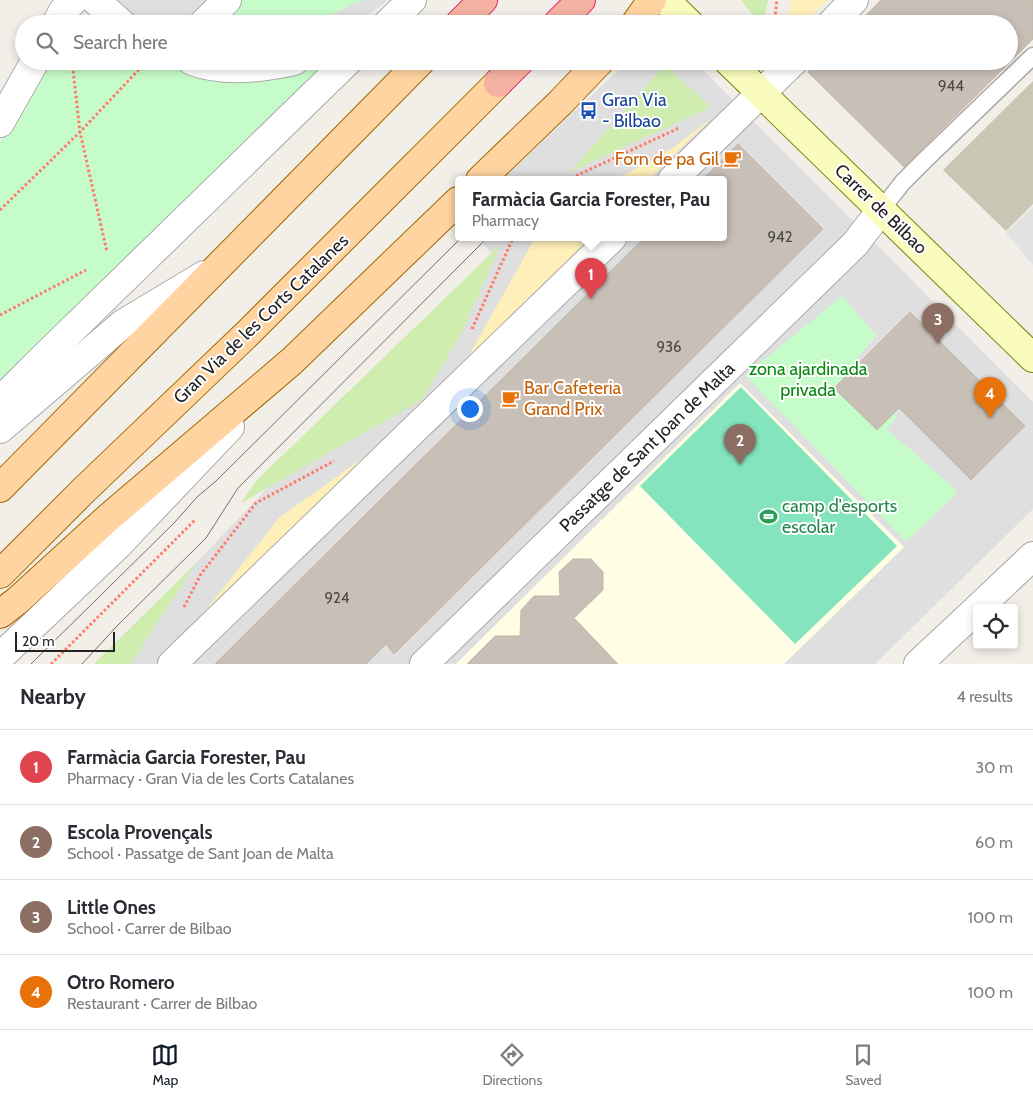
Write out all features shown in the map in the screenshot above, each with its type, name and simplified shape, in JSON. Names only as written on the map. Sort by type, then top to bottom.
[{"type":"highway","points":[[468,15],[483,0]]},
{"type":"highway","points":[[567,15],[581,0]]},
{"type":"highway","name":"Gran Via de les Corts Catalanes","points":[[498,83],[511,70]]},
{"type":"main road","points":[[641,15],[652,0]]},
{"type":"main road","points":[[665,0],[681,15]]},
{"type":"main road","points":[[0,488],[413,70]]},
{"type":"main road","points":[[484,176],[592,70]]},
{"type":"main road","name":"Carrer de Bilbao","points":[[738,70],[1033,358]]},
{"type":"main road","name":"Gran Via de les Corts Catalanes","points":[[0,574],[84,490],[257,324],[498,83]]},
{"type":"main road","points":[[0,614],[17,601],[108,518],[292,361],[455,204]]},
{"type":"street","points":[[62,15],[74,0]]},
{"type":"street","points":[[95,0],[112,15]]},
{"type":"street","points":[[212,15],[227,0]]},
{"type":"street","points":[[396,15],[412,0]]},
{"type":"street","points":[[840,15],[854,0]]},
{"type":"street","points":[[0,123],[30,70]]},
{"type":"street","points":[[0,403],[4,396],[339,70]]},
{"type":"street","points":[[676,176],[785,70]]},
{"type":"street","name":"Passatge de Sant Joan de Malta","points":[[424,664],[855,244],[881,210]]},
{"type":"street","points":[[172,664],[609,241]]},
{"type":"street","points":[[0,429],[124,323],[217,267]]},
{"type":"street","points":[[0,657],[118,545],[292,361]]},
{"type":"street","points":[[981,604],[1033,556]]},
{"type":"street","points":[[918,664],[973,612]]},
{"type":"lane","name":"Passatge de Sant Joan de Malta","points":[[881,210],[903,182],[926,158],[1033,56]]},
{"type":"path","points":[[775,15],[777,0]]},
{"type":"path","points":[[73,70],[80,132],[108,255]]},
{"type":"path","points":[[0,210],[80,132],[139,70]]},
{"type":"path","points":[[576,176],[683,126]]},
{"type":"path","points":[[468,336],[512,241]]},
{"type":"path","points":[[0,315],[87,270]]},
{"type":"path","points":[[180,615],[201,574],[256,503]]},
{"type":"path","points":[[52,664],[196,519]]},
{"type":"shaded area","points":[[111,0],[387,0],[367,15],[126,15]]},
{"type":"shaded area","points":[[618,70],[703,70],[1033,402],[1033,509],[875,664],[94,664],[196,563],[491,253],[481,241],[727,241],[727,176],[506,176]]},
{"type":"shaded area","points":[[1033,81],[1033,204],[1006,231],[943,170]]},
{"type":"shaded area","points":[[1033,207],[1033,265],[1006,233]]},
{"type":"shaded area","points":[[740,383],[904,547],[784,664],[456,664]]},
{"type":"green space","points":[[240,0],[365,0],[330,15],[225,15]]},
{"type":"green space","points":[[741,0],[768,0],[765,15],[753,15]]},
{"type":"green space","points":[[39,70],[288,72],[317,70],[62,325],[0,391],[0,143]]},
{"type":"green space","points":[[661,70],[670,70],[711,107],[570,172]]},
{"type":"green space","points":[[501,244],[461,334],[422,400],[241,503],[256,481]]},
{"type":"green space","name":"zona ajardinada privada","points":[[842,296],[876,335],[849,369],[897,416],[887,429],[958,492],[906,542],[745,375]]},
{"type":"green space","name":"camp d'esports escolar","points":[[741,387],[897,546],[795,644],[640,486]]},
{"type":"green space","points":[[196,563],[131,664],[94,664]]},
{"type":"sand","points":[[791,0],[828,0],[812,15],[788,15]]},
{"type":"sand","points":[[712,118],[652,176],[622,176],[671,149]]},
{"type":"sand","points":[[533,241],[587,241],[466,361]]},
{"type":"sand","points":[[401,431],[163,664],[279,518]]},
{"type":"building","points":[[881,0],[1033,0],[1033,39],[1018,54],[1018,15],[866,15]]},
{"type":"building","points":[[810,70],[1002,70],[904,167],[808,72]]},
{"type":"building","points":[[738,144],[823,229],[394,654],[386,644],[366,664],[215,664],[641,241],[727,241],[727,176],[706,176]]},
{"type":"building","points":[[910,312],[1025,426],[971,480],[899,408],[877,430],[834,388]]},
{"type":"building","points":[[573,559],[591,559],[603,572],[603,590],[574,618],[618,664],[467,664],[495,636],[520,636],[521,610],[534,596],[560,596],[559,572]]},
{"type":"tram line","points":[[31,664],[175,522],[197,497],[216,481],[458,241]]},
{"type":"tram line","points":[[82,664],[118,625],[206,538],[238,488],[483,242]]},
{"type":"place","name":"Gran Via - Bilbao","points":[[588,110]]},
{"type":"place","name":"Forn de pa Gil","points":[[733,159]]},
{"type":"place","name":"Farmàcia Garcia Forester, Pau","points":[[591,299]]},
{"type":"place","name":"Little Ones","points":[[938,344]]},
{"type":"place","name":"Bar Cafeteria Grand Prix","points":[[510,398]]},
{"type":"place","name":"Otro Romero","points":[[990,418]]},
{"type":"place","name":"Escola Provençals","points":[[740,465]]},
{"type":"place","name":"camp d'esports escolar","points":[[768,516]]}]
